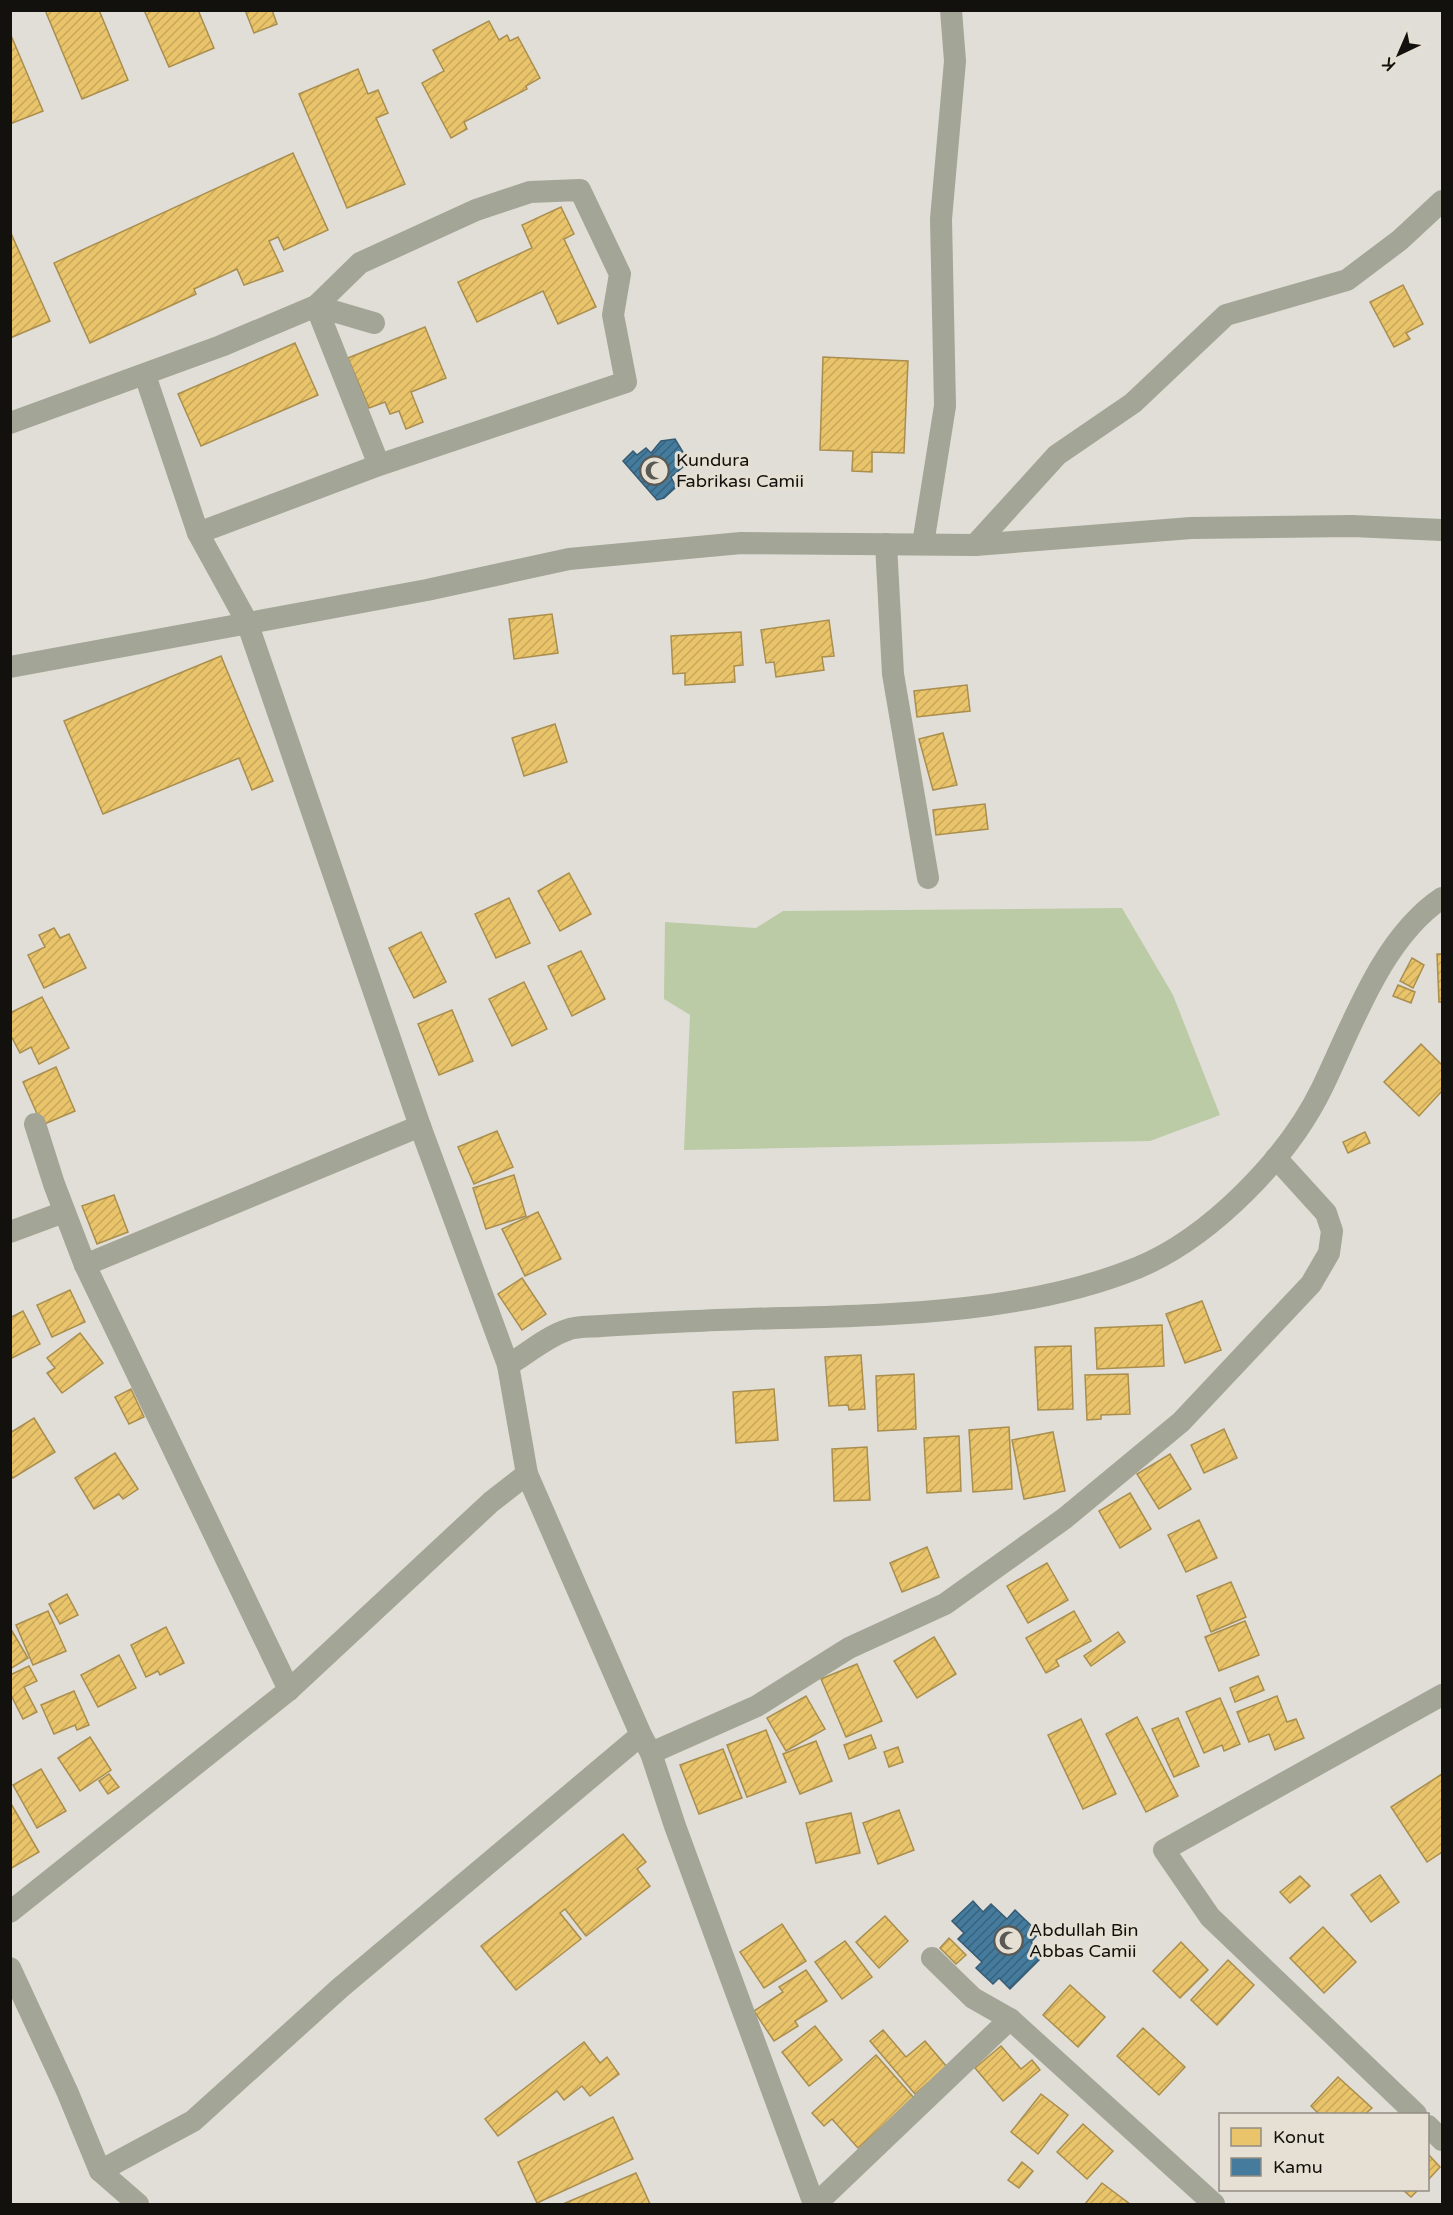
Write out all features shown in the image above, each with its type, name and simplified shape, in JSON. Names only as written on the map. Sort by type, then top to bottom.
[{"type":"street","points":[[923,544],[945,406],[941,219],[955,61],[951,10]]},
{"type":"street","points":[[10,423],[145,375],[316,306],[360,263],[476,210],[530,192],[580,190],[620,274],[613,315],[626,382],[379,465],[198,533]]},
{"type":"street","points":[[975,545],[1057,455],[1133,403],[1226,315],[1347,280],[1400,240],[1443,201]]},
{"type":"street","points":[[316,306],[374,323]]},
{"type":"street","points":[[316,306],[379,465]]},
{"type":"street","points":[[145,375],[198,533],[247,622],[420,1126],[508,1365],[527,1474],[646,1744],[815,2205],[1010,2019]]},
{"type":"street","points":[[10,666],[427,590],[569,559],[741,543],[975,545],[1191,528],[1352,526],[1443,530]]},
{"type":"street","points":[[886,544],[894,674],[928,878]]},
{"type":"street","points":[[508,1365],[568,1329],[936,1311],[1069,1291],[1139,1267],[1207,1227],[1247,1191],[1276,1158],[1321,1091],[1353,1021],[1400,936],[1424,910],[1443,898]]},
{"type":"street","points":[[35,1124],[64,1212],[85,1265],[289,1690]]},
{"type":"street","points":[[85,1265],[420,1126]]},
{"type":"street","points":[[100,2171],[193,2121],[340,1988],[646,1744],[757,1706],[849,1648],[945,1604],[1065,1518],[1181,1422],[1311,1284],[1329,1253],[1332,1231],[1326,1213],[1276,1158]]},
{"type":"street","points":[[10,1232],[64,1212]]},
{"type":"street","points":[[10,1912],[289,1690],[491,1502],[527,1474]]},
{"type":"street","points":[[1414,2113],[1210,1917],[1164,1850],[1443,1695]]},
{"type":"street","points":[[932,1958],[973,1998],[1010,2019],[1214,2205]]},
{"type":"street","points":[[10,1968],[67,2091],[100,2171],[138,2205]]},
{"type":"street","points":[[1429,2127],[1443,2140]]},
{"type":"green space","points":[[1122,908],[1173,995],[1220,1115],[1150,1141],[684,1150],[690,1015],[664,999],[665,922],[756,928],[783,911]]},
{"type":"building: Konut","points":[[45,10],[99,10],[128,80],[82,99]]},
{"type":"building: Konut","points":[[144,10],[198,10],[214,48],[169,67]]},
{"type":"building: Konut","points":[[245,10],[272,10],[277,24],[254,33]]},
{"type":"building: Konut","points":[[489,21],[499,40],[507,35],[510,41],[518,37],[540,78],[526,86],[527,89],[464,122],[467,129],[451,138],[422,83],[444,71],[433,50]]},
{"type":"building: Konut","points":[[10,33],[43,111],[10,124]]},
{"type":"building: Konut","points":[[358,69],[368,94],[378,90],[388,113],[376,118],[405,184],[347,208],[299,94]]},
{"type":"building: Konut","points":[[293,153],[328,230],[284,250],[278,237],[269,241],[283,271],[244,285],[237,269],[194,289],[196,294],[90,343],[54,263]]},
{"type":"building: Konut","points":[[561,207],[574,234],[564,239],[596,307],[558,324],[543,291],[477,322],[458,282],[532,248],[522,225]]},
{"type":"building: Konut","points":[[10,231],[50,321],[10,338]]},
{"type":"building: Konut","points":[[1403,285],[1423,324],[1406,333],[1410,339],[1394,347],[1370,302]]},
{"type":"building: Konut","points":[[425,327],[446,378],[411,392],[423,422],[406,429],[399,411],[390,414],[385,402],[369,408],[348,358]]},
{"type":"building: Konut","points":[[295,343],[318,395],[201,446],[178,394]]},
{"type":"building: Konut","points":[[823,357],[908,361],[904,453],[872,452],[872,472],[852,471],[853,451],[820,450]]},
{"type":"building: Konut","points":[[552,614],[558,653],[514,659],[509,619]]},
{"type":"building: Konut","points":[[829,620],[834,656],[822,657],[824,670],[776,677],[774,662],[766,663],[761,630]]},
{"type":"building: Konut","points":[[741,632],[743,665],[734,666],[735,682],[685,685],[685,673],[673,674],[671,636]]},
{"type":"building: Konut","points":[[221,656],[273,781],[252,790],[239,758],[103,814],[64,721]]},
{"type":"building: Konut","points":[[967,685],[970,711],[917,717],[914,691]]},
{"type":"building: Konut","points":[[555,724],[567,762],[524,776],[512,738]]},
{"type":"building: Konut","points":[[943,733],[957,785],[933,790],[919,739]]},
{"type":"building: Konut","points":[[985,804],[988,829],[936,835],[933,810]]},
{"type":"building: Konut","points":[[569,873],[591,914],[560,931],[538,891]]},
{"type":"building: Konut","points":[[509,898],[530,943],[496,958],[475,914]]},
{"type":"building: Konut","points":[[54,928],[60,938],[69,934],[86,968],[44,988],[28,955],[45,947],[39,935]]},
{"type":"building: Konut","points":[[421,932],[446,982],[414,998],[389,948]]},
{"type":"building: Konut","points":[[581,951],[605,999],[572,1016],[548,966]]},
{"type":"building: Konut","points":[[1437,954],[1442,954],[1442,1002],[1439,1002]]},
{"type":"building: Konut","points":[[1412,958],[1424,965],[1413,988],[1400,981]]},
{"type":"building: Konut","points":[[524,982],[547,1029],[512,1046],[489,999]]},
{"type":"building: Konut","points":[[1398,985],[1415,992],[1411,1003],[1393,996]]},
{"type":"building: Konut","points":[[42,997],[69,1048],[39,1064],[31,1047],[20,1053],[10,1034],[10,1013]]},
{"type":"building: Konut","points":[[452,1010],[473,1061],[439,1075],[418,1024]]},
{"type":"building: Konut","points":[[1421,1044],[1442,1065],[1442,1091],[1419,1116],[1384,1082]]},
{"type":"building: Konut","points":[[56,1067],[75,1111],[42,1125],[23,1082]]},
{"type":"building: Konut","points":[[497,1131],[513,1167],[474,1184],[458,1147]]},
{"type":"building: Konut","points":[[1365,1132],[1370,1143],[1348,1153],[1343,1142]]},
{"type":"building: Konut","points":[[514,1175],[526,1216],[486,1229],[473,1188]]},
{"type":"building: Konut","points":[[114,1195],[128,1232],[97,1244],[82,1206]]},
{"type":"building: Konut","points":[[538,1212],[561,1259],[525,1276],[502,1229]]},
{"type":"building: Konut","points":[[522,1278],[546,1314],[522,1330],[498,1294]]},
{"type":"building: Konut","points":[[70,1290],[85,1322],[52,1337],[37,1305]]},
{"type":"building: Konut","points":[[1202,1301],[1221,1350],[1185,1363],[1166,1314]]},
{"type":"building: Konut","points":[[23,1311],[40,1344],[10,1359],[10,1318]]},
{"type":"building: Konut","points":[[1162,1325],[1164,1366],[1097,1369],[1095,1328]]},
{"type":"building: Konut","points":[[80,1333],[103,1363],[62,1393],[47,1373],[55,1368],[47,1358]]},
{"type":"building: Konut","points":[[1071,1346],[1073,1409],[1038,1410],[1035,1347]]},
{"type":"building: Konut","points":[[861,1355],[865,1409],[849,1410],[848,1405],[829,1406],[825,1357]]},
{"type":"building: Konut","points":[[914,1374],[916,1429],[878,1431],[876,1376]]},
{"type":"building: Konut","points":[[1128,1374],[1130,1414],[1101,1415],[1101,1419],[1087,1420],[1085,1375]]},
{"type":"building: Konut","points":[[131,1389],[144,1417],[129,1424],[115,1397]]},
{"type":"building: Konut","points":[[774,1389],[778,1440],[736,1443],[733,1392]]},
{"type":"building: Konut","points":[[34,1418],[55,1452],[13,1478],[10,1474],[10,1433]]},
{"type":"building: Konut","points":[[1009,1427],[1012,1489],[973,1492],[969,1430]]},
{"type":"building: Konut","points":[[1224,1429],[1237,1458],[1204,1473],[1191,1445]]},
{"type":"building: Konut","points":[[1053,1432],[1065,1491],[1024,1499],[1012,1440]]},
{"type":"building: Konut","points":[[959,1436],[961,1491],[927,1493],[924,1438]]},
{"type":"building: Konut","points":[[867,1447],[870,1500],[834,1501],[832,1449]]},
{"type":"building: Konut","points":[[115,1453],[138,1489],[123,1499],[119,1494],[94,1509],[75,1478]]},
{"type":"building: Konut","points":[[1170,1454],[1191,1489],[1159,1509],[1137,1474]]},
{"type":"building: Konut","points":[[1130,1493],[1151,1529],[1120,1548],[1099,1511]]},
{"type":"building: Konut","points":[[1199,1520],[1217,1558],[1186,1572],[1168,1535]]},
{"type":"building: Konut","points":[[927,1547],[939,1577],[902,1592],[890,1563]]},
{"type":"building: Konut","points":[[1047,1563],[1068,1600],[1028,1623],[1007,1586]]},
{"type":"building: Konut","points":[[1231,1582],[1246,1617],[1211,1632],[1197,1596]]},
{"type":"building: Konut","points":[[67,1594],[78,1615],[60,1624],[49,1604]]},
{"type":"building: Konut","points":[[48,1611],[66,1651],[33,1665],[16,1625]]},
{"type":"building: Konut","points":[[1074,1611],[1091,1641],[1056,1660],[1059,1666],[1046,1673],[1026,1638]]},
{"type":"building: Konut","points":[[1245,1621],[1259,1655],[1219,1671],[1205,1637]]},
{"type":"building: Konut","points":[[166,1627],[184,1663],[160,1675],[158,1671],[146,1677],[131,1645]]},
{"type":"building: Konut","points":[[12,1631],[28,1658],[10,1669],[10,1632]]},
{"type":"building: Konut","points":[[1118,1632],[1125,1642],[1091,1666],[1084,1656]]},
{"type":"building: Konut","points":[[934,1637],[956,1674],[917,1698],[894,1661]]},
{"type":"building: Konut","points":[[119,1655],[136,1688],[98,1707],[81,1675]]},
{"type":"building: Konut","points":[[857,1664],[882,1721],[846,1737],[821,1679]]},
{"type":"building: Konut","points":[[29,1666],[37,1681],[24,1687],[37,1712],[23,1719],[10,1693],[10,1675]]},
{"type":"building: Konut","points":[[1258,1676],[1264,1690],[1235,1702],[1230,1688]]},
{"type":"building: Konut","points":[[74,1691],[89,1725],[77,1730],[75,1725],[54,1734],[41,1705]]},
{"type":"building: Konut","points":[[806,1696],[825,1729],[786,1751],[767,1718]]},
{"type":"building: Konut","points":[[1277,1696],[1287,1722],[1296,1719],[1304,1738],[1275,1750],[1269,1734],[1249,1742],[1237,1712]]},
{"type":"building: Konut","points":[[1220,1698],[1240,1744],[1224,1751],[1222,1745],[1204,1753],[1186,1712]]},
{"type":"building: Konut","points":[[1137,1717],[1178,1796],[1146,1812],[1106,1734]]},
{"type":"building: Konut","points":[[1178,1718],[1199,1766],[1174,1777],[1152,1729]]},
{"type":"building: Konut","points":[[1081,1719],[1116,1794],[1083,1809],[1048,1735]]},
{"type":"building: Konut","points":[[766,1730],[786,1782],[747,1797],[727,1745]]},
{"type":"building: Konut","points":[[871,1735],[876,1748],[849,1759],[844,1745]]},
{"type":"building: Konut","points":[[90,1737],[111,1770],[80,1791],[58,1758]]},
{"type":"building: Konut","points":[[816,1741],[832,1781],[800,1794],[783,1754]]},
{"type":"building: Konut","points":[[898,1747],[903,1762],[889,1767],[884,1752]]},
{"type":"building: Konut","points":[[723,1749],[742,1798],[699,1814],[680,1765]]},
{"type":"building: Konut","points":[[41,1769],[66,1811],[37,1828],[13,1785]]},
{"type":"building: Konut","points":[[109,1774],[119,1787],[108,1794],[99,1781]]},
{"type":"building: Konut","points":[[1442,1774],[1442,1852],[1427,1862],[1391,1807]]},
{"type":"building: Konut","points":[[10,1802],[39,1852],[10,1869]]},
{"type":"building: Konut","points":[[899,1810],[914,1850],[878,1864],[863,1823]]},
{"type":"building: Konut","points":[[851,1813],[860,1853],[816,1863],[806,1823]]},
{"type":"building: Konut","points":[[623,1834],[646,1862],[637,1869],[650,1886],[586,1936],[565,1909],[560,1913],[581,1939],[516,1990],[481,1946]]},
{"type":"building: Konut","points":[[1380,1875],[1399,1902],[1371,1922],[1351,1895]]},
{"type":"building: Konut","points":[[1300,1876],[1310,1886],[1290,1903],[1280,1892]]},
{"type":"building: Konut","points":[[885,1916],[908,1941],[879,1968],[856,1942]]},
{"type":"building: Konut","points":[[782,1924],[806,1961],[764,1988],[740,1952]]},
{"type":"building: Konut","points":[[1323,1927],[1356,1962],[1324,1993],[1290,1958]]},
{"type":"building: Konut","points":[[949,1938],[966,1955],[956,1964],[940,1948]]},
{"type":"building: Konut","points":[[845,1941],[872,1977],[842,1999],[815,1962]]},
{"type":"building: Konut","points":[[1181,1942],[1208,1970],[1180,1998],[1153,1971]]},
{"type":"building: Konut","points":[[1228,1960],[1254,1985],[1217,2025],[1191,2000]]},
{"type":"building: Konut","points":[[806,1970],[827,2001],[795,2021],[798,2026],[774,2041],[754,2011],[783,1992],[779,1987]]},
{"type":"building: Konut","points":[[1070,1985],[1105,2017],[1078,2047],[1043,2015]]},
{"type":"building: Konut","points":[[815,2026],[842,2060],[809,2086],[782,2052]]},
{"type":"building: Konut","points":[[1143,2028],[1185,2067],[1159,2095],[1117,2056]]},
{"type":"building: Konut","points":[[883,2030],[906,2057],[925,2041],[947,2067],[915,2094],[870,2041]]},
{"type":"building: Konut","points":[[584,2042],[600,2063],[607,2057],[619,2074],[590,2096],[582,2086],[564,2100],[557,2091],[498,2136],[485,2119]]},
{"type":"building: Konut","points":[[1001,2046],[1021,2069],[1032,2060],[1040,2070],[1003,2101],[975,2068]]},
{"type":"building: Konut","points":[[876,2055],[914,2098],[858,2148],[832,2119],[824,2126],[812,2113]]},
{"type":"building: Konut","points":[[1338,2077],[1372,2108],[1366,2113],[1318,2113],[1311,2106]]},
{"type":"building: Konut","points":[[1041,2094],[1068,2115],[1038,2154],[1011,2132]]},
{"type":"building: Konut","points":[[613,2117],[633,2159],[537,2203],[518,2162]]},
{"type":"building: Konut","points":[[1083,2124],[1113,2151],[1087,2179],[1057,2152]]},
{"type":"building: Konut","points":[[1429,2155],[1440,2167],[1429,2179]]},
{"type":"building: Konut","points":[[1022,2162],[1033,2171],[1019,2188],[1008,2180]]},
{"type":"building: Konut","points":[[636,2173],[650,2204],[563,2204]]},
{"type":"building: Konut","points":[[1102,2183],[1130,2204],[1085,2204]]},
{"type":"building: Konut","points":[[1404,2191],[1417,2191],[1411,2197]]},
{"type":"building: Kamu","name":"Kundura Fabrikası Camii","points":[[675,439],[689,462],[671,477],[676,487],[664,498],[657,500],[623,461],[633,451],[637,455],[646,448],[651,453],[661,441]]},
{"type":"building: Kamu","points":[[973,1901],[983,1912],[991,1904],[1007,1919],[1015,1910],[1039,1933],[1031,1942],[1044,1955],[1010,1989],[999,1978],[993,1984],[976,1968],[982,1962],[958,1939],[964,1933],[952,1921]]},
{"type":"place","name":"Kundura Fabrikası Camii","points":[[655,470]]},
{"type":"place","name":"Abdullah Bin Abbas Camii","points":[[1008,1940]]}]
